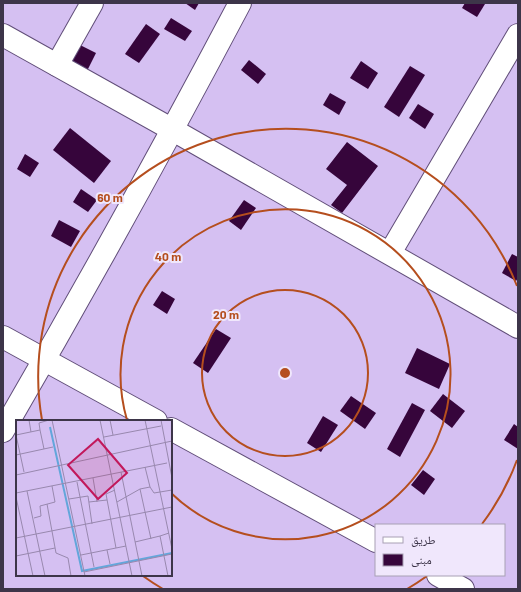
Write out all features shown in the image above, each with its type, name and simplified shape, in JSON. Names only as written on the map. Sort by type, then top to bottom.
[{"type":"street","points":[[57,65],[92,3]]},
{"type":"street","points":[[3,430],[173,130],[240,3]]},
{"type":"street","points":[[390,253],[518,34]]},
{"type":"street","points":[[3,35],[518,326]]},
{"type":"street","points":[[3,337],[154,420]]},
{"type":"street","points":[[172,430],[375,540]]},
{"type":"street","points":[[440,576],[463,589]]},
{"type":"building","points":[[185,3],[199,3],[195,10]]},
{"type":"building","points":[[465,3],[485,4],[477,17],[462,8]]},
{"type":"building","points":[[171,18],[192,31],[185,41],[164,29]]},
{"type":"building","points":[[146,24],[160,34],[139,63],[125,54]]},
{"type":"building","points":[[76,43],[96,53],[87,71],[67,61]]},
{"type":"building","points":[[249,60],[266,74],[258,84],[241,70]]},
{"type":"building","points":[[361,61],[378,73],[368,89],[350,78]]},
{"type":"building","points":[[410,66],[425,75],[399,117],[384,107]]},
{"type":"building","points":[[330,93],[346,102],[339,115],[323,105]]},
{"type":"building","points":[[418,104],[434,114],[425,129],[409,118]]},
{"type":"building","points":[[70,128],[111,161],[94,183],[53,150]]},
{"type":"building","points":[[347,142],[378,166],[342,213],[331,205],[347,185],[326,169]]},
{"type":"building","points":[[25,154],[39,163],[30,177],[17,169]]},
{"type":"building","points":[[81,189],[97,200],[88,212],[73,202]]},
{"type":"building","points":[[244,200],[256,208],[241,230],[229,221]]},
{"type":"building","points":[[59,220],[80,231],[71,247],[51,236]]},
{"type":"building","points":[[512,254],[518,257],[518,278],[516,281],[502,273]]},
{"type":"building","points":[[162,291],[175,299],[167,314],[153,305]]},
{"type":"building","points":[[216,329],[231,338],[208,373],[193,363]]},
{"type":"building","points":[[417,348],[450,364],[439,389],[405,373]]},
{"type":"building","points":[[443,394],[465,411],[452,428],[430,411]]},
{"type":"building","points":[[351,396],[376,413],[365,429],[340,411]]},
{"type":"building","points":[[412,403],[425,410],[400,457],[387,449]]},
{"type":"building","points":[[323,416],[338,425],[321,452],[307,443]]},
{"type":"building","points":[[514,424],[518,427],[518,449],[504,440]]},
{"type":"building","points":[[423,470],[435,479],[424,495],[411,485]]}]
